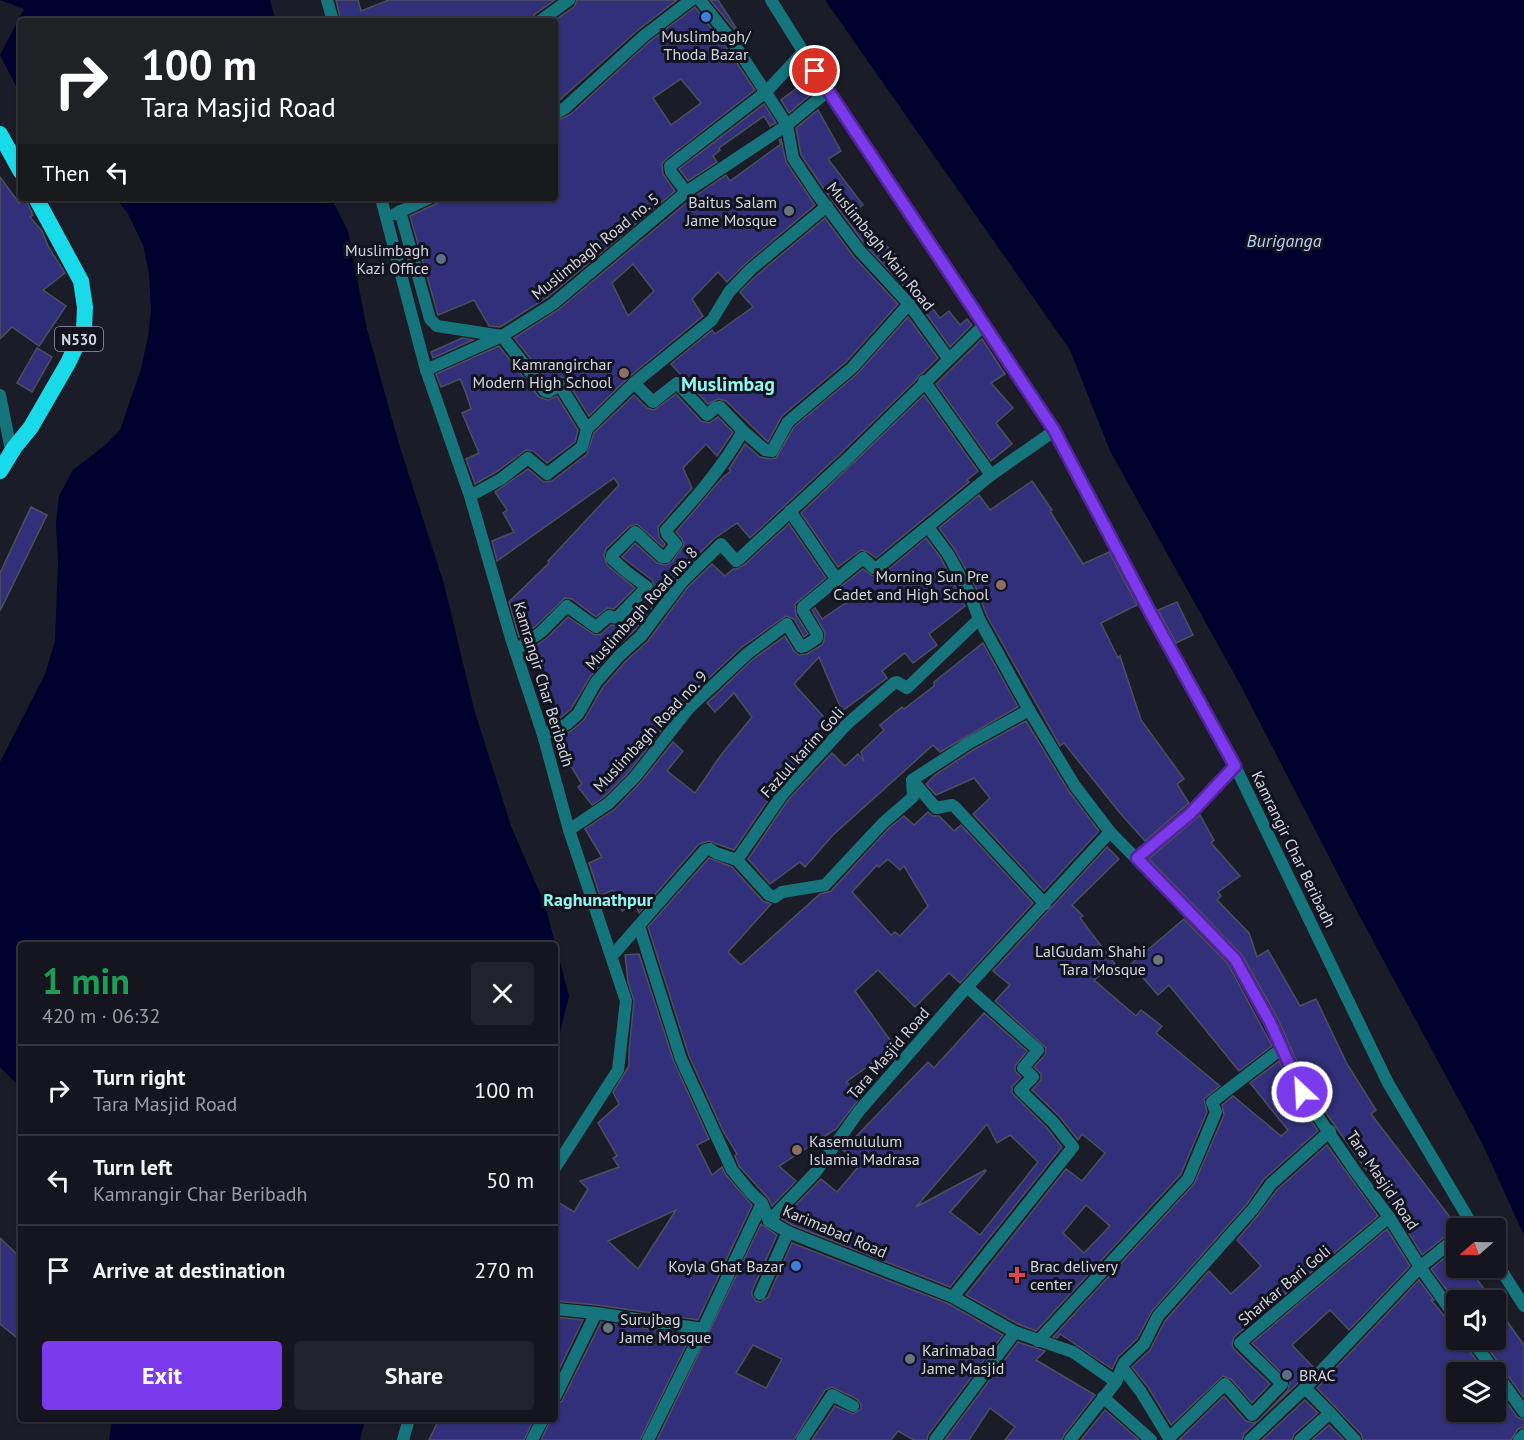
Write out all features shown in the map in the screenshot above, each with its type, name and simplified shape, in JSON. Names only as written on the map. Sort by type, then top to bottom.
[{"type":"highway","points":[[0,134],[18,167]]},
{"type":"highway","name":"N530","points":[[0,471],[8,450],[31,427],[68,363],[84,329],[85,307],[81,281],[57,232],[38,201]]},
{"type":"street","points":[[327,0],[332,18]]},
{"type":"street","points":[[544,18],[569,0]]},
{"type":"street","points":[[558,112],[644,36],[691,0]]},
{"type":"street","name":"Muslimbagh Main Road","points":[[700,0],[733,42],[787,125],[793,158],[860,251],[909,304],[948,358]]},
{"type":"street","name":"Kamrangir Char Beribadh","points":[[771,0],[828,91],[1054,430],[1151,614],[1235,766],[1388,1083],[1466,1218]]},
{"type":"street","points":[[686,192],[671,172],[670,166],[766,92],[803,52]]},
{"type":"street","name":"Muslimbagh Road no. 5","points":[[426,370],[502,336],[553,304],[686,192],[787,125],[828,91]]},
{"type":"street","name":"Kamrangir Char Beribadh","points":[[382,201],[426,370],[470,496],[543,735],[569,830],[626,1001],[618,1070],[558,1163]]},
{"type":"street","points":[[386,218],[423,201]]},
{"type":"street","points":[[470,496],[501,479],[528,458],[548,474],[582,447],[587,429],[634,383],[712,320],[729,292],[751,269],[827,206]]},
{"type":"street","points":[[400,212],[433,323],[436,326],[502,336],[545,391],[548,392],[560,385],[587,429]]},
{"type":"street","points":[[634,383],[653,402],[677,383],[707,415],[720,407],[765,450],[771,451],[788,422],[852,368],[909,304]]},
{"type":"street","name":"Muslimbagh Road no. 8","points":[[543,735],[567,724],[578,714],[596,682],[641,636],[682,582],[721,544],[736,561],[739,559],[846,460],[924,381],[984,325]]},
{"type":"street","points":[[924,381],[991,475]]},
{"type":"street","points":[[0,395],[8,450],[0,463]]},
{"type":"street","points":[[928,527],[991,475],[1054,430]]},
{"type":"street","points":[[516,650],[541,632],[567,606],[596,627],[609,616],[617,618],[647,587],[612,559],[612,555],[635,532],[662,557],[666,557],[675,544],[666,530],[696,499],[743,431]]},
{"type":"street","points":[[790,511],[837,580]]},
{"type":"street","name":"Muslimbagh Road no. 9","points":[[569,830],[609,803],[635,777],[689,708],[747,654],[784,624],[789,625],[803,647],[819,637],[802,609],[863,558],[875,569],[928,527]]},
{"type":"street","name":"Tara Masjid Road","points":[[928,527],[948,554],[969,592],[979,619],[1029,711],[1075,786],[1110,832],[1235,959],[1270,1022],[1302,1092],[1389,1217],[1419,1267],[1446,1304]]},
{"type":"street","name":"Fazlul karim Goli","points":[[736,860],[782,795],[846,724],[894,683],[897,682],[907,688],[979,619]]},
{"type":"street","points":[[912,780],[969,743],[1029,711]]},
{"type":"street","points":[[1137,858],[1190,814],[1235,766]]},
{"type":"street","points":[[612,956],[705,850],[710,849],[736,860],[769,896],[775,897],[782,892],[825,885],[883,823],[912,797],[912,780]]},
{"type":"street","points":[[912,780],[936,808],[952,805],[955,807],[1045,904]]},
{"type":"street","name":"Tara Masjid Road","points":[[769,1221],[815,1173],[859,1111],[967,987],[1110,832]]},
{"type":"street","name":"Karimabad Road","points":[[639,926],[681,1059],[732,1170],[762,1203],[769,1221],[788,1232],[953,1297],[1015,1332],[1073,1352],[1116,1382]]},
{"type":"street","points":[[953,1297],[1073,1147],[1053,1122],[1020,1090],[1033,1077],[1023,1068],[1038,1050],[967,987]]},
{"type":"street","points":[[1038,1341],[1188,1179],[1216,1112],[1212,1102],[1281,1049]]},
{"type":"street","points":[[1070,1440],[1116,1382],[1124,1363],[1144,1344],[1158,1316],[1253,1209],[1271,1184],[1330,1131]]},
{"type":"street","points":[[648,1440],[762,1203]]},
{"type":"street","name":"Sharkar Bari Goli","points":[[1122,1367],[1141,1392],[1169,1439],[1225,1384],[1252,1415],[1282,1384],[1240,1343],[1389,1217]]},
{"type":"street","points":[[760,1294],[788,1232]]},
{"type":"street","points":[[1250,1440],[1305,1388],[1419,1267],[1446,1246]]},
{"type":"street","points":[[1506,1278],[1524,1306]]},
{"type":"street","points":[[558,1309],[703,1329]]},
{"type":"street","points":[[558,1391],[596,1313]]},
{"type":"street","points":[[935,1440],[1015,1332]]},
{"type":"street","points":[[1479,1350],[1524,1412]]},
{"type":"street","points":[[1305,1388],[1355,1440]]},
{"type":"street","points":[[802,1440],[832,1395],[854,1406]]},
{"type":"street","points":[[1103,1397],[1151,1440]]},
{"type":"street","points":[[1300,1440],[1330,1413]]},
{"type":"street","points":[[403,1440],[408,1422]]},
{"type":"street","points":[[532,1440],[541,1422]]},
{"type":"street","points":[[1519,1440],[1524,1435]]},
{"type":"water","points":[[0,0],[270,0],[275,18],[19,18],[24,9]]},
{"type":"water","name":"Buriganga","points":[[825,0],[1524,0],[1524,1235],[1481,1141],[1358,913],[1241,686],[1110,451],[1070,350]]},
{"type":"water","points":[[18,20],[18,90],[0,55]]},
{"type":"water","points":[[118,201],[333,201],[348,231],[367,329],[398,441],[444,584],[474,709],[511,826],[545,905],[555,942],[18,942],[18,1085],[0,1067],[0,762],[45,674],[55,641],[58,562],[56,522],[59,496],[73,470],[104,446],[120,430],[141,369],[151,310],[149,273],[143,245],[128,214]]},
{"type":"water","points":[[558,954],[569,996],[558,1040]]},
{"type":"water","points":[[112,1422],[364,1422],[360,1440],[109,1440]]},
{"type":"building","points":[[336,0],[358,0],[361,11],[389,0],[555,0],[535,14],[533,18],[340,18]]},
{"type":"building","points":[[577,0],[677,0],[638,30],[558,101],[558,18],[574,7]]},
{"type":"building","points":[[710,0],[718,0],[736,28],[734,29]]},
{"type":"building","points":[[695,7],[755,90],[665,160],[662,164],[663,174],[675,191],[548,297],[500,327],[489,326],[474,300],[438,315],[410,216],[442,201],[558,201],[558,120],[571,114],[649,42]],"holes":[[[681,79],[701,103],[671,125],[653,98]]]},
{"type":"building","points":[[802,84],[809,96],[789,113],[781,100]]},
{"type":"building","points":[[764,104],[776,123],[770,126],[764,116],[719,148],[720,150],[713,156],[717,162],[688,181],[679,169]]},
{"type":"building","points":[[818,110],[841,151],[828,159],[863,205],[856,210],[880,240],[897,256],[893,260],[940,318],[949,311],[960,325],[967,319],[972,325],[950,347],[915,298],[866,246],[801,155],[796,128]]},
{"type":"building","points":[[781,139],[786,162],[815,205],[727,282],[718,272],[692,299],[703,316],[629,377],[589,416],[565,378],[560,377],[549,382],[514,338],[558,310],[691,199],[726,175],[730,181],[781,144],[779,140]],"holes":[[[633,264],[654,291],[628,316],[612,283]]]},
{"type":"building","points":[[0,177],[19,203],[26,201],[33,215],[30,217],[42,231],[48,246],[65,273],[43,290],[66,306],[39,346],[12,327],[0,339]]},
{"type":"building","points":[[825,218],[854,257],[898,304],[846,362],[782,416],[768,442],[726,401],[718,399],[708,404],[671,364],[712,330],[715,334],[753,307],[740,292]]},
{"type":"building","points":[[908,317],[938,358],[750,538],[737,523],[715,538],[675,577],[635,630],[614,649],[590,677],[571,709],[559,719],[545,684],[547,684],[531,649],[547,638],[568,617],[595,635],[601,634],[611,625],[623,624],[653,593],[655,588],[652,580],[622,557],[635,543],[657,563],[666,565],[672,562],[684,545],[676,532],[723,477],[731,471],[729,469],[745,444],[760,457],[776,458],[794,427],[857,374]]},
{"type":"building","points":[[462,338],[473,340],[433,358],[431,352]]},
{"type":"building","points":[[982,339],[1005,374],[991,383],[1013,408],[996,423],[1012,444],[991,461],[936,384]]},
{"type":"building","points":[[499,346],[539,397],[548,400],[557,396],[578,430],[575,442],[547,463],[533,451],[526,450],[475,484],[466,459],[479,453],[462,413],[471,409],[466,393],[460,379],[441,387],[436,374]]},
{"type":"building","points":[[37,348],[52,357],[32,392],[17,383]]},
{"type":"building","points":[[676,394],[701,421],[709,423],[718,417],[733,432],[717,456],[706,444],[683,468],[692,488],[658,527],[659,537],[665,544],[663,547],[637,524],[630,526],[606,549],[604,555],[607,565],[635,588],[614,609],[607,608],[596,617],[572,599],[565,598],[536,626],[519,637],[509,602],[549,563],[548,561],[619,485],[614,478],[497,561],[492,541],[514,532],[503,513],[507,510],[495,492],[528,469],[544,482],[552,481],[587,454],[594,433],[634,395],[647,408],[654,410]]},
{"type":"building","points":[[924,395],[978,471],[967,480],[969,482],[876,558],[861,550],[838,567],[801,513]]},
{"type":"building","points":[[1032,481],[1052,510],[1050,511],[1083,564],[1109,552],[1137,605],[1101,623],[1118,658],[1120,656],[1141,720],[1184,779],[1177,784],[1189,803],[1145,841],[1064,743],[1060,746],[987,616],[976,588],[955,550],[939,528],[979,495],[990,510]]},
{"type":"building","points":[[31,507],[47,515],[0,611],[0,573]]},
{"type":"building","points":[[789,524],[826,578],[795,604],[796,615],[808,634],[804,637],[794,619],[786,616],[742,647],[695,691],[693,689],[629,772],[604,797],[592,805],[578,787],[582,784],[564,755],[558,757],[553,740],[571,731],[584,720],[603,687],[648,641],[688,587],[712,564],[725,576],[733,569],[744,565]]},
{"type":"building","points":[[926,538],[941,558],[965,606],[929,634],[937,645],[913,663],[905,653],[882,671],[887,678],[842,711],[819,657],[794,684],[831,725],[817,738],[820,741],[775,790],[734,850],[709,841],[699,844],[639,913],[635,902],[622,911],[613,890],[600,896],[589,863],[602,857],[585,829],[615,809],[641,782],[673,742],[683,751],[667,771],[695,793],[721,755],[752,717],[734,693],[715,712],[707,703],[752,660],[785,636],[799,655],[807,654],[822,645],[825,633],[812,610],[815,608],[822,619],[847,602],[839,588],[863,569],[873,576],[882,575]]},
{"type":"building","points":[[1177,602],[1193,635],[1176,643],[1158,610]]},
{"type":"building","points":[[983,643],[1018,707],[940,752],[933,745],[833,835],[805,867],[800,862],[770,884],[748,859],[788,800],[832,753],[845,766],[858,754],[864,761],[861,752],[884,730],[880,725],[934,686],[934,682]]},
{"type":"building","points":[[1026,721],[1068,790],[1099,831],[1044,891],[973,814],[990,798],[974,778],[936,795],[926,784],[935,775],[973,750]]},
{"type":"building","points":[[928,812],[933,816],[939,816],[954,831],[961,825],[1033,903],[960,983],[949,973],[915,1007],[878,970],[855,991],[895,1047],[846,1082],[862,1095],[836,1129],[779,1166],[796,1181],[772,1206],[768,1198],[739,1166],[735,1156],[737,1154],[723,1131],[689,1056],[648,927],[709,858],[732,867],[763,901],[771,904],[728,952],[741,965],[820,894],[831,891],[889,828],[904,816],[914,825]],"holes":[[[888,859],[900,870],[904,866],[928,906],[900,936],[895,932],[891,935],[852,892],[877,865],[879,867]]]},
{"type":"building","points":[[1200,815],[1214,840],[1211,843],[1240,876],[1218,892],[1221,896],[1217,900],[1249,933],[1257,957],[1268,950],[1300,1006],[1316,999],[1347,1064],[1376,1110],[1371,1114],[1451,1218],[1446,1218],[1446,1236],[1422,1255],[1396,1212],[1309,1089],[1278,1019],[1242,955],[1149,859]]},
{"type":"building","points":[[1107,847],[1119,859],[1072,905],[1083,916],[1080,918],[1115,964],[1094,980],[1136,1016],[1141,1010],[1162,1026],[1156,1033],[1220,1086],[1204,1099],[1207,1112],[1181,1174],[1036,1331],[1018,1324],[966,1295],[1066,1169],[1082,1181],[1105,1153],[1082,1134],[1078,1140],[1059,1116],[1032,1090],[1041,1080],[1041,1074],[1034,1067],[1045,1055],[1046,1048],[995,1001],[1010,985],[993,971]],"holes":[[[1086,1205],[1110,1226],[1084,1253],[1063,1233]]]},
{"type":"building","points":[[1184,919],[1228,964],[1272,1046],[1239,1071],[1169,985],[1158,995],[1131,964]]},
{"type":"building","points":[[639,954],[674,1062],[709,1139],[697,1145],[712,1175],[722,1167],[726,1175],[752,1205],[698,1320],[558,1301],[558,1202],[574,1212],[588,1189],[580,1181],[619,1167],[613,1158],[617,1156],[598,1123],[619,1104],[613,1092],[629,1066],[634,1001],[628,982],[625,955]],"holes":[[[676,1210],[638,1269],[608,1241]]]},
{"type":"building","points":[[984,1013],[1027,1051],[1015,1066],[1015,1071],[1021,1077],[1012,1087],[1012,1093],[1047,1128],[1062,1147],[950,1287],[792,1225],[782,1219],[821,1179],[837,1192],[859,1166],[843,1150],[928,1062],[934,1068]],"holes":[[[987,1124],[997,1143],[1010,1135],[1038,1162],[980,1235],[950,1212],[985,1170],[916,1207]]]},
{"type":"building","points":[[1279,1061],[1295,1097],[1318,1131],[1264,1179],[1247,1204],[1152,1311],[1137,1339],[1118,1357],[1112,1369],[1060,1334],[1057,1338],[1053,1337],[1194,1184],[1224,1115],[1222,1105],[1233,1096],[1281,1136],[1288,1130],[1250,1083]]},
{"type":"building","points":[[1327,1145],[1378,1216],[1234,1337],[1232,1344],[1234,1349],[1270,1384],[1252,1403],[1231,1379],[1223,1376],[1171,1425],[1148,1387],[1132,1367],[1150,1350],[1165,1321],[1209,1271],[1231,1294],[1261,1266],[1237,1240],[1277,1190]]},
{"type":"building","points":[[761,1224],[777,1235],[752,1291],[756,1301],[761,1302],[768,1297],[792,1243],[949,1304],[1003,1335],[928,1435],[927,1440],[914,1440],[898,1431],[891,1440],[812,1440],[835,1406],[853,1414],[861,1409],[857,1399],[832,1387],[825,1390],[794,1440],[657,1440]],"holes":[[[753,1345],[782,1359],[766,1388],[736,1373]]]},
{"type":"building","points":[[1387,1229],[1410,1266],[1349,1330],[1330,1310],[1292,1345],[1313,1367],[1261,1418],[1288,1390],[1290,1382],[1252,1343]]},
{"type":"building","points":[[0,1238],[18,1255],[18,1339],[0,1324]]},
{"type":"building","points":[[1446,1256],[1446,1278],[1476,1278],[1485,1290],[1447,1290],[1431,1269]]},
{"type":"building","points":[[1419,1280],[1434,1300],[1431,1300],[1446,1318],[1446,1350],[1469,1350],[1478,1362],[1446,1362],[1446,1422],[1506,1422],[1506,1401],[1517,1417],[1524,1420],[1524,1427],[1518,1429],[1511,1440],[1363,1440],[1361,1434],[1317,1388]]},
{"type":"building","points":[[558,1317],[583,1320],[558,1372]]},
{"type":"building","points":[[1506,1320],[1524,1345],[1524,1398],[1506,1373],[1506,1362],[1498,1362],[1489,1350],[1506,1350]]},
{"type":"building","points":[[601,1322],[691,1335],[640,1440],[541,1440],[550,1422],[558,1422],[558,1403],[562,1401]]},
{"type":"building","points":[[1018,1342],[1045,1351],[1036,1360],[1095,1395],[1062,1440],[1005,1440],[1015,1427],[990,1408],[969,1440],[945,1440]]},
{"type":"building","points":[[1224,1396],[1246,1421],[1253,1423],[1258,1421],[1244,1434],[1242,1440],[1179,1440]]},
{"type":"building","points":[[1305,1400],[1318,1413],[1294,1434],[1292,1440],[1262,1440]]},
{"type":"building","points":[[1105,1410],[1139,1440],[1081,1440]]},
{"type":"building","points":[[438,1422],[533,1422],[524,1440],[429,1440]]},
{"type":"building","points":[[1329,1425],[1344,1440],[1312,1440]]},
{"type":"place","name":"Muslimbagh/ Thoda Bazar","points":[[706,17]]},
{"type":"place","name":"Baitus Salam Jame Mosque","points":[[789,211]]},
{"type":"place","name":"Muslimbagh Kazi Office","points":[[441,259]]},
{"type":"place","name":"Kamrangirchar Modern High School","points":[[624,373]]},
{"type":"place","name":"Morning Sun Pre Cadet and High School","points":[[1001,585]]},
{"type":"place","name":"LalGudam Shahi Tara Mosque","points":[[1158,960]]},
{"type":"place","name":"Kasemululum Islamia Madrasa","points":[[797,1150]]},
{"type":"place","name":"Koyla Ghat Bazar","points":[[796,1266]]},
{"type":"place","name":"Brac delivery center","points":[[1017,1275]]},
{"type":"place","name":"Surujbag Jame Mosque","points":[[608,1328]]},
{"type":"place","name":"Karimabad Jame Masjid","points":[[910,1359]]},
{"type":"place","name":"BRAC","points":[[1287,1375]]},
{"type":"district","name":"Muslimbag","points":[[728,384]]},
{"type":"district","name":"Raghunathpur","points":[[598,899]]},
{"type":"route","points":[[815,71],[1054,430],[1151,614],[1235,766],[1190,814],[1137,858],[1235,959],[1270,1022],[1302,1092]]}]
